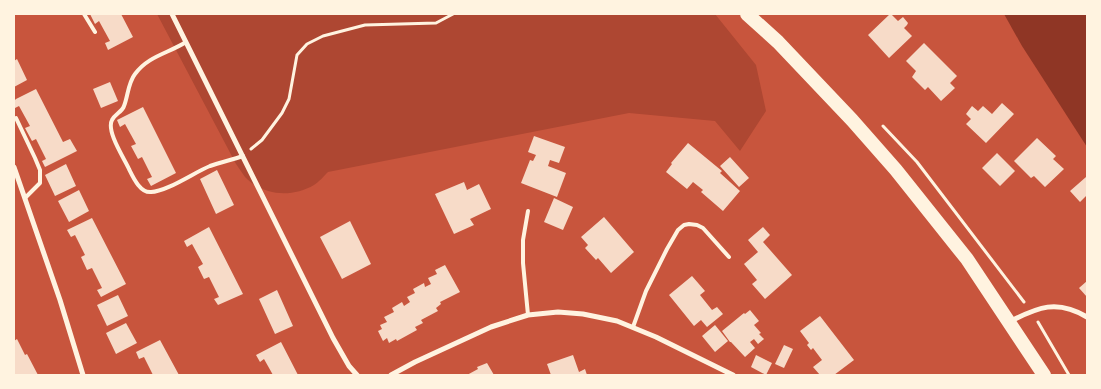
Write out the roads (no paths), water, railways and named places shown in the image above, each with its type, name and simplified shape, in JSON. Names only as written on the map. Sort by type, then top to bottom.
[{"type":"highway","points":[[747,14],[778,42],[852,120],[896,170],[966,259],[1044,375]]},
{"type":"street","points":[[172,14],[332,338],[349,366],[358,375]]},
{"type":"street","points":[[14,167],[60,300],[83,375]]},
{"type":"street","points":[[1009,322],[1031,311],[1045,307],[1060,307],[1077,311],[1087,318]]},
{"type":"street","points":[[391,375],[491,327],[528,315],[558,312],[583,314],[617,321],[656,337],[733,375]]},
{"type":"lane","points":[[84,14],[95,32]]},
{"type":"lane","points":[[186,42],[151,59],[135,74],[128,90],[124,108],[110,121],[113,136],[133,178],[145,191],[151,192],[165,189],[212,166],[243,156]]},
{"type":"lane","points":[[16,118],[40,170],[40,183],[25,198]]},
{"type":"lane","points":[[528,211],[523,240],[523,263],[528,315]]},
{"type":"lane","points":[[633,327],[646,292],[667,249],[678,230],[684,225],[697,225],[703,228],[729,258]]}]
